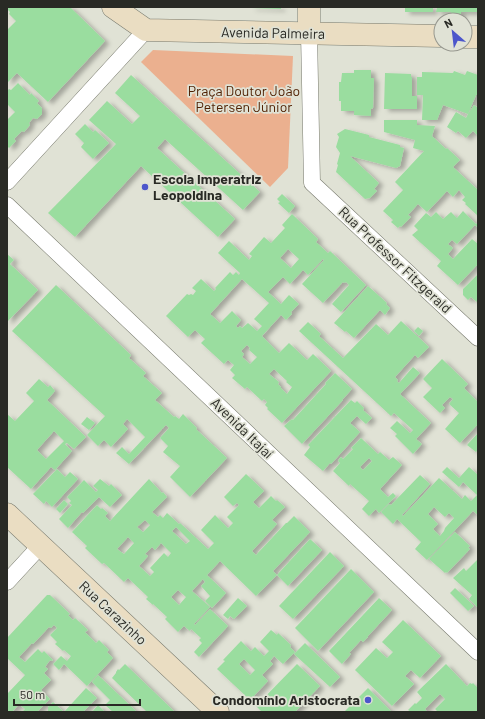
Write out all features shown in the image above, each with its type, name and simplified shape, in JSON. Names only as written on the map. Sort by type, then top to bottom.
[{"type":"street","points":[[7,182],[146,30],[112,7]]},
{"type":"street","points":[[309,7],[309,33]]},
{"type":"street","name":"Avenida Palmeira","points":[[146,30],[433,36]]},
{"type":"street","name":"Rua Professor Fitzgerald","points":[[309,33],[312,183],[478,338]]},
{"type":"street","name":"Avenida Itajaí","points":[[7,204],[478,652]]},
{"type":"street","name":"Rua Carazinho","points":[[7,514],[218,712]]},
{"type":"street","points":[[7,582],[41,545]]},
{"type":"green space","name":"Praça Doutor João Petersen Júnior","points":[[153,50],[293,56],[288,168],[270,187],[141,62]]},
{"type":"building","points":[[7,7],[70,7],[105,41],[48,102],[17,73],[7,83],[7,30],[16,21],[9,14],[10,12]]},
{"type":"building","points":[[281,7],[281,9],[251,8]]},
{"type":"building","points":[[405,7],[433,7],[433,12],[405,12]]},
{"type":"building","points":[[437,7],[478,7],[478,12],[436,12]]},
{"type":"building","points":[[354,70],[371,70],[371,78],[374,78],[373,108],[371,109],[371,116],[354,115],[354,111],[341,111],[341,101],[339,101],[339,82],[341,82],[342,73],[354,73]]},
{"type":"building","points":[[454,71],[465,75],[467,71],[478,75],[478,95],[476,95],[468,114],[443,105],[437,120],[422,120],[423,95],[417,95],[417,77],[422,77],[422,72],[453,73]]},
{"type":"building","points":[[385,73],[411,74],[412,96],[417,96],[417,109],[384,109]]},
{"type":"building","points":[[131,75],[260,192],[243,210],[165,139],[157,148],[235,219],[218,237],[141,166],[75,237],[48,213],[116,144],[89,120],[107,101],[132,124],[140,116],[115,93]]},
{"type":"building","points":[[18,83],[30,95],[31,93],[39,101],[37,103],[42,108],[42,114],[37,119],[33,118],[29,123],[30,125],[24,132],[22,131],[14,139],[16,141],[9,148],[7,146],[7,120],[15,112],[7,104],[7,91],[9,89],[11,90]]},
{"type":"building","points":[[474,105],[478,108],[477,135],[473,131],[466,138],[458,131],[456,133],[447,127],[456,112],[466,118]]},
{"type":"building","points":[[384,120],[417,120],[417,125],[435,126],[432,136],[460,160],[453,167],[478,190],[478,216],[462,200],[465,197],[459,190],[453,197],[447,191],[427,212],[418,204],[408,215],[411,217],[401,227],[400,226],[398,228],[391,222],[393,220],[383,211],[403,190],[395,182],[424,151],[413,148],[415,140],[384,132]]},
{"type":"building","points":[[85,124],[93,132],[95,130],[109,143],[93,159],[81,147],[84,143],[75,134]]},
{"type":"building","points":[[345,129],[369,135],[369,137],[400,145],[400,147],[404,148],[400,166],[396,168],[350,156],[379,183],[374,189],[377,191],[370,198],[365,199],[336,172],[340,153],[336,147],[339,137],[337,134]]},
{"type":"building","points":[[282,194],[295,206],[289,213],[278,203],[280,202],[277,199]]},
{"type":"building","points":[[463,211],[476,224],[478,222],[478,228],[475,225],[457,244],[452,240],[448,244],[453,248],[448,254],[453,259],[472,239],[478,244],[478,264],[458,285],[437,266],[441,261],[412,235],[418,230],[414,226],[426,213],[431,217],[436,212],[443,219],[451,212],[457,218]]},
{"type":"building","points":[[292,214],[318,239],[316,242],[328,253],[330,251],[366,285],[341,312],[332,304],[349,285],[346,282],[343,282],[323,303],[302,284],[324,260],[323,259],[308,275],[303,270],[290,284],[283,277],[268,292],[281,304],[289,295],[299,304],[286,320],[281,315],[262,336],[279,353],[289,343],[307,360],[313,354],[331,371],[282,423],[267,409],[268,408],[265,405],[267,402],[264,399],[262,401],[247,387],[245,389],[232,378],[235,375],[230,370],[234,365],[228,360],[224,364],[201,343],[205,339],[195,330],[188,337],[166,316],[187,294],[193,295],[196,291],[192,288],[201,279],[214,291],[230,272],[233,275],[236,272],[239,275],[240,273],[218,253],[229,241],[249,260],[252,256],[249,254],[264,237],[271,243],[285,228],[282,225]],"holes":[[[288,249],[299,259],[291,268],[280,258]],[[242,279],[269,303],[254,319],[262,326],[257,331],[248,323],[242,328],[240,326],[238,328],[236,326],[241,320],[232,311],[220,323],[210,314]],[[247,345],[250,348],[249,350],[257,357],[250,364],[242,357],[244,354],[241,351]],[[274,369],[287,381],[286,382],[292,387],[287,394],[278,384],[279,382],[269,374]]]},
{"type":"building","points":[[7,254],[14,260],[10,264],[38,290],[7,322]]},
{"type":"building","points":[[478,274],[477,302],[471,297],[468,300],[463,295],[463,289]]},
{"type":"building","points":[[56,285],[131,355],[129,358],[146,373],[143,376],[162,393],[155,400],[174,417],[175,416],[179,419],[183,414],[197,428],[196,429],[227,458],[190,497],[170,477],[180,466],[163,452],[168,446],[160,438],[169,428],[166,425],[129,464],[116,453],[122,447],[129,454],[145,437],[127,419],[123,424],[128,429],[111,447],[104,440],[98,446],[87,435],[105,416],[12,331]]},
{"type":"building","points":[[368,286],[387,303],[386,304],[390,308],[385,315],[380,310],[354,338],[334,323]]},
{"type":"building","points":[[401,321],[429,347],[418,358],[415,355],[395,377],[399,383],[413,367],[420,373],[400,394],[431,423],[416,439],[422,444],[413,454],[395,436],[397,434],[390,428],[397,421],[410,433],[413,430],[394,413],[391,416],[299,331],[308,322],[321,334],[319,336],[343,358],[376,324],[388,335]]},
{"type":"building","points":[[418,327],[423,331],[419,336],[414,331]]},
{"type":"building","points":[[442,359],[468,384],[464,388],[478,402],[478,424],[460,443],[445,429],[459,413],[449,404],[453,399],[450,397],[442,405],[445,408],[440,413],[423,397],[432,388],[423,379]]},
{"type":"building","points":[[335,373],[352,389],[302,444],[284,426],[292,419],[293,420]]},
{"type":"building","points":[[39,379],[48,387],[50,385],[55,391],[47,400],[86,437],[74,449],[67,443],[65,444],[72,451],[55,470],[51,467],[31,489],[7,467],[7,414],[15,421],[34,401],[26,393]],"holes":[[[54,431],[64,441],[46,459],[37,450]]]},
{"type":"building","points":[[351,400],[355,403],[357,401],[364,408],[363,410],[372,418],[366,424],[357,416],[350,423],[360,432],[323,471],[304,455],[310,447],[308,445]]},
{"type":"building","points":[[87,417],[95,423],[89,430],[81,424]]},
{"type":"building","points":[[478,433],[478,450],[476,452],[467,445]]},
{"type":"building","points":[[361,438],[378,454],[380,452],[389,460],[393,457],[402,465],[380,489],[388,497],[393,493],[396,496],[379,513],[376,509],[369,516],[362,509],[369,501],[350,484],[349,486],[333,471],[340,463],[338,461],[341,457],[343,459],[353,449],[351,448]],"holes":[[[369,458],[372,461],[363,470],[360,467]]]},
{"type":"building","points":[[447,467],[459,478],[469,467],[478,475],[478,515],[473,511],[427,560],[415,549],[421,542],[397,519],[393,524],[381,512],[389,504],[391,505],[420,475],[430,484],[402,515],[403,516],[439,478],[462,499],[465,495],[471,501],[477,495],[463,482],[459,487],[442,472]],"holes":[[[434,507],[445,517],[449,513],[454,518],[440,536],[433,529],[438,524],[428,514]]]},
{"type":"building","points":[[57,469],[65,477],[70,472],[78,479],[52,507],[46,501],[44,504],[33,494]]},
{"type":"building","points":[[246,474],[264,491],[253,502],[259,508],[271,496],[285,507],[272,520],[277,524],[252,551],[256,555],[294,516],[310,532],[273,571],[277,575],[256,596],[220,561],[207,575],[226,593],[212,608],[205,601],[210,596],[201,586],[205,582],[203,579],[192,591],[210,607],[194,624],[195,625],[210,609],[228,626],[199,657],[194,652],[202,643],[199,640],[201,638],[191,629],[190,631],[184,626],[178,632],[165,619],[167,617],[146,599],[148,597],[128,578],[124,582],[104,563],[102,564],[85,548],[87,546],[72,532],[97,505],[108,513],[105,516],[110,521],[149,479],[167,497],[152,512],[158,517],[160,515],[163,518],[167,513],[208,549],[214,543],[201,530],[215,515],[228,528],[233,523],[227,517],[239,505],[237,503],[233,506],[224,497]],"holes":[[[145,520],[150,525],[143,532],[137,527]],[[176,527],[190,541],[186,544],[172,531]],[[128,537],[134,543],[124,554],[117,549]],[[161,543],[171,553],[168,557],[164,553],[150,568],[154,572],[150,576],[139,566],[148,556],[145,554],[152,547],[155,550]],[[178,590],[186,597],[179,605],[171,597]]]},
{"type":"building","points":[[100,479],[109,486],[111,484],[122,495],[110,507],[99,497],[83,513],[82,512],[68,528],[59,519],[72,505],[69,503],[71,501],[67,497],[84,480],[96,492],[98,490],[93,486]]},
{"type":"building","points":[[64,500],[68,504],[60,513],[56,509]]},
{"type":"building","points":[[455,532],[470,546],[468,548],[470,549],[447,573],[445,573],[429,559]]},
{"type":"building","points":[[310,539],[322,550],[288,586],[277,575]]},
{"type":"building","points":[[330,552],[344,566],[293,619],[279,606]]},
{"type":"building","points":[[478,559],[478,608],[469,599],[472,595],[453,578],[464,568],[466,571]]},
{"type":"building","points":[[351,569],[374,592],[318,651],[295,628]]},
{"type":"building","points":[[455,588],[474,606],[468,611],[450,593]]},
{"type":"building","points":[[47,595],[50,595],[70,614],[68,615],[73,620],[75,618],[88,630],[85,632],[96,643],[99,640],[109,650],[107,652],[113,658],[87,686],[64,664],[59,670],[53,664],[61,656],[67,661],[71,656],[55,644],[57,642],[50,635],[57,628],[54,625],[51,628],[49,627],[19,657],[25,662],[38,649],[42,653],[44,651],[53,660],[50,660],[45,667],[48,669],[44,673],[51,680],[41,690],[50,699],[38,711],[39,712],[22,712],[25,709],[19,704],[12,712],[7,712],[7,692],[8,693],[25,675],[7,658],[7,638]]},
{"type":"building","points":[[238,598],[247,606],[234,619],[230,616],[228,619],[223,615]]},
{"type":"building","points":[[379,598],[392,610],[363,642],[361,640],[349,653],[351,654],[342,664],[329,651]]},
{"type":"building","points":[[403,620],[441,656],[420,678],[411,670],[405,676],[414,684],[392,706],[355,670],[376,648],[387,658],[393,652],[382,642]]},
{"type":"building","points":[[271,630],[277,635],[278,633],[291,645],[290,647],[295,652],[283,664],[274,656],[270,661],[273,664],[262,675],[268,681],[250,700],[217,669],[225,661],[223,660],[241,641],[251,651],[255,647],[264,656],[269,651],[260,642]],"holes":[[[244,659],[255,670],[250,675],[239,664]]]},
{"type":"building","points":[[305,643],[340,677],[330,687],[294,654]]},
{"type":"building","points":[[125,664],[175,712],[147,712],[112,678],[118,669],[119,670]]},
{"type":"building","points":[[297,664],[320,686],[295,712],[262,712],[256,706]]},
{"type":"building","points":[[446,664],[467,686],[470,683],[473,683],[478,688],[478,711],[438,712],[435,709],[445,699],[440,694],[425,709],[427,712],[411,712],[408,710],[422,698],[417,692]]},
{"type":"building","points":[[98,675],[137,712],[113,712],[105,705],[110,700],[92,682]]},
{"type":"building","points":[[86,688],[97,698],[83,712],[64,712]]},
{"type":"building","name":"Condomínio Aristocrata","points":[[368,688],[392,712],[344,712]]},
{"type":"building","points":[[53,702],[64,712],[48,712],[48,707]]},
{"type":"building","points":[[98,705],[105,712],[92,712]]},
{"type":"place","name":"Escola Imperatriz Leopoldina","points":[[145,187]]},
{"type":"place","name":"Condomínio Aristocrata","points":[[368,700]]}]
